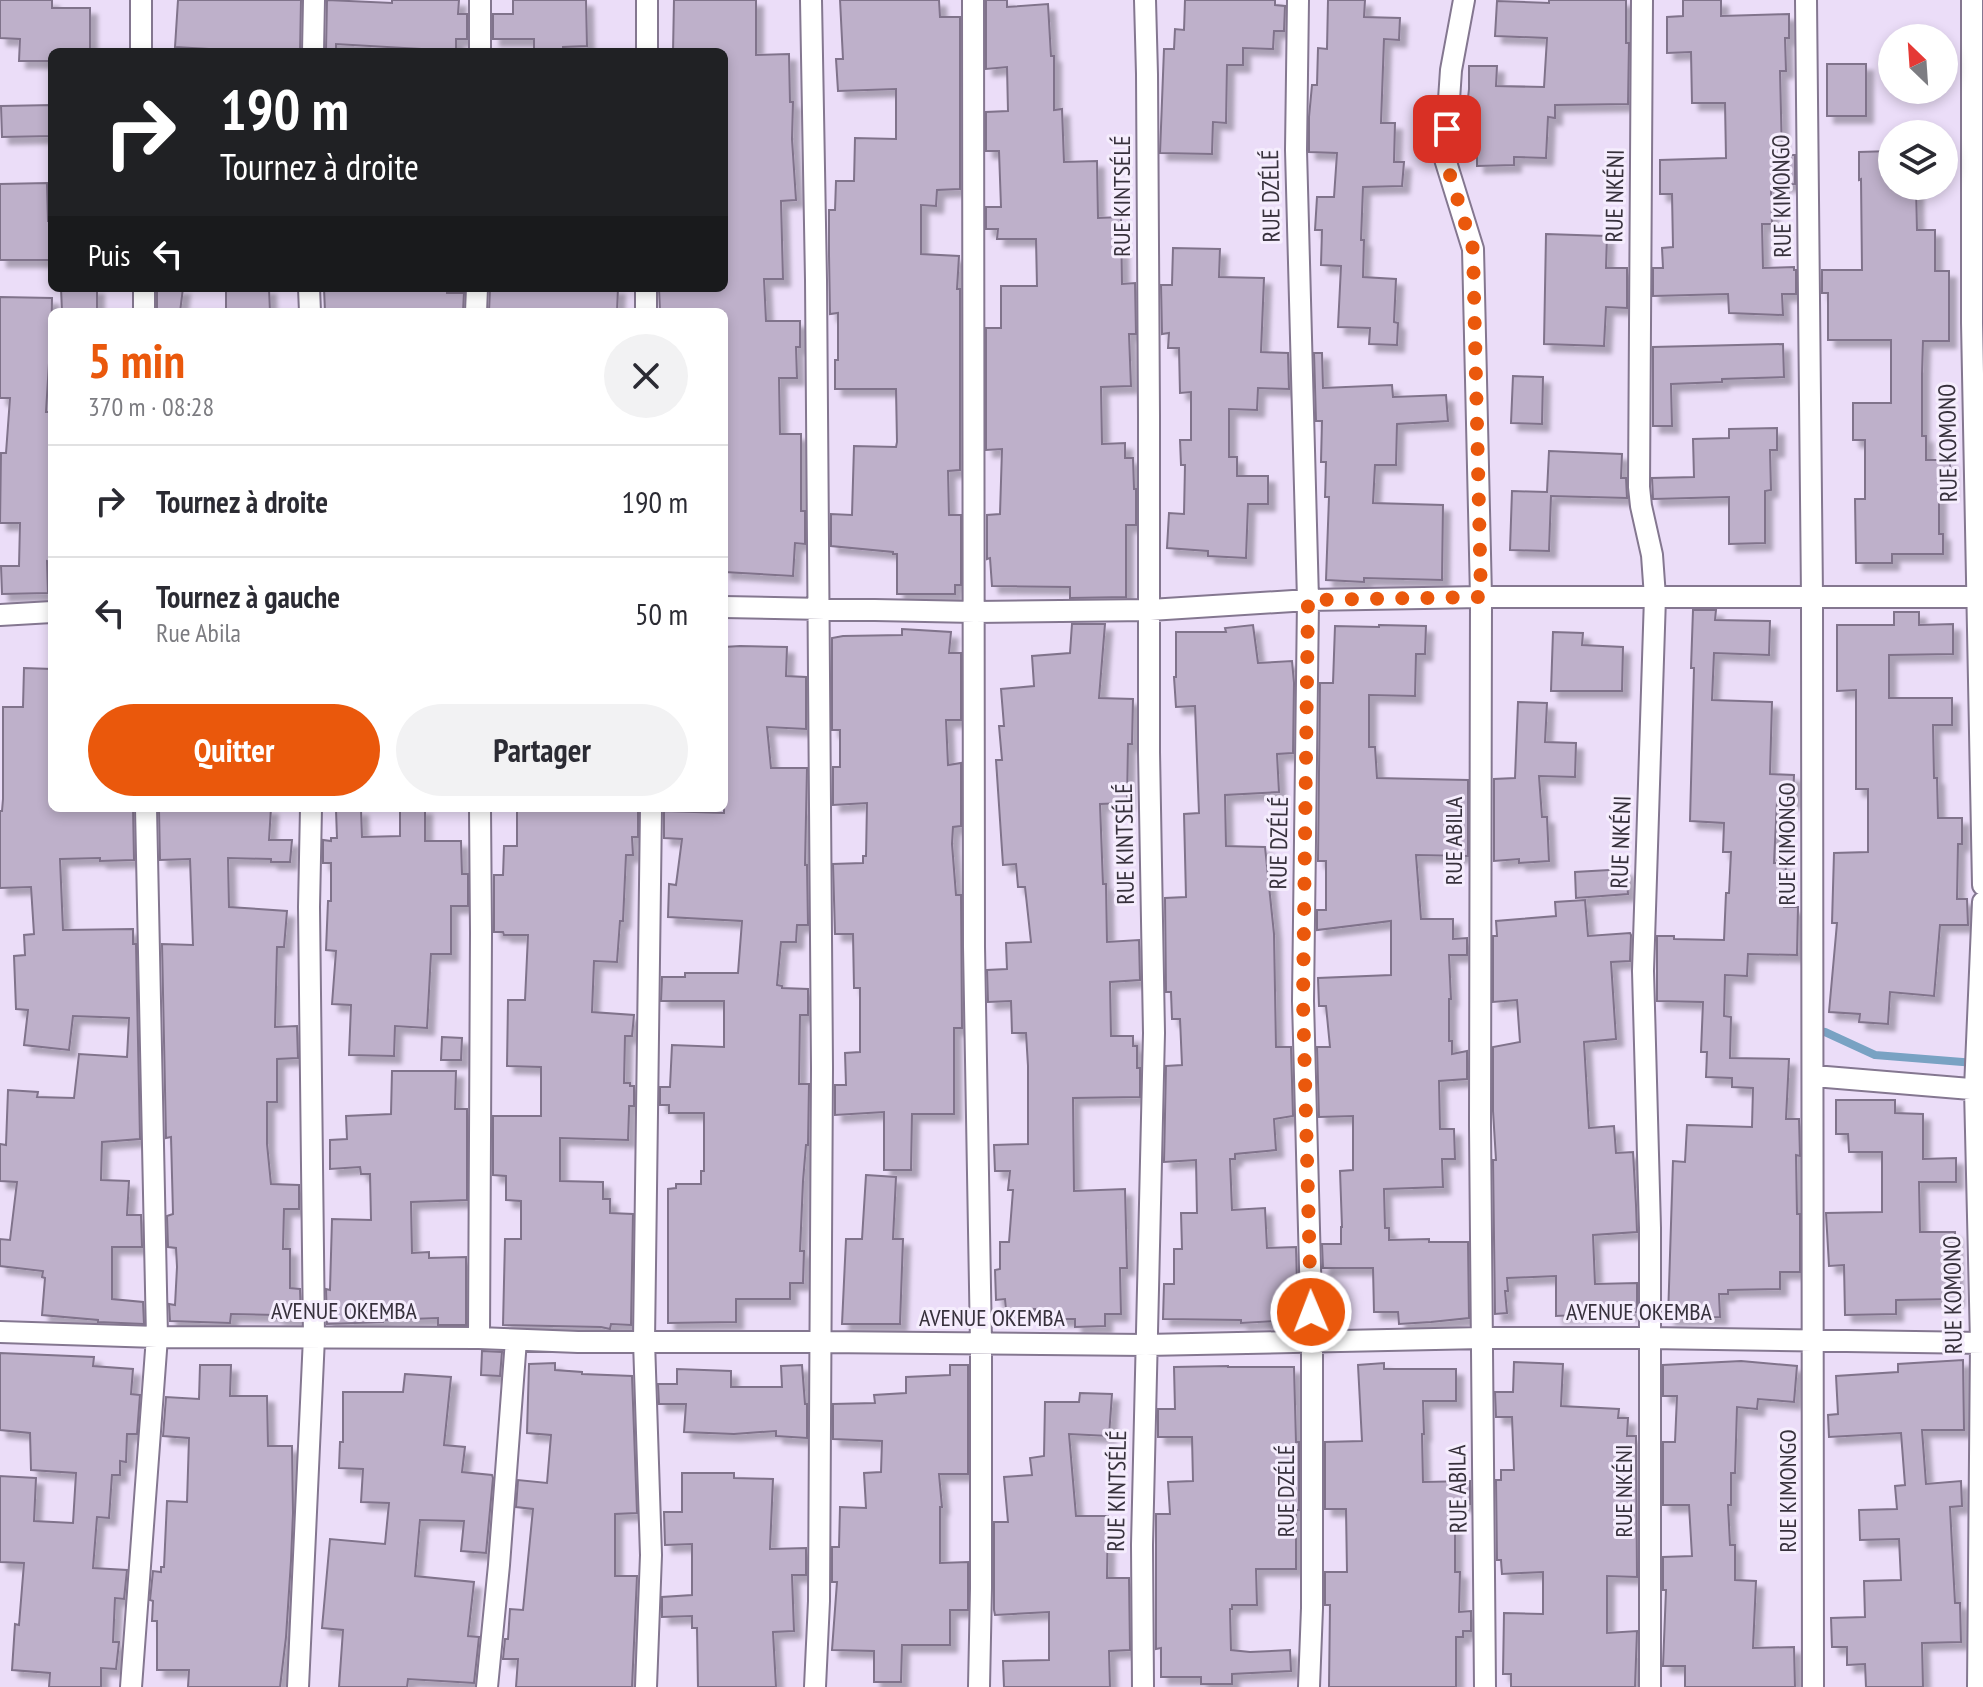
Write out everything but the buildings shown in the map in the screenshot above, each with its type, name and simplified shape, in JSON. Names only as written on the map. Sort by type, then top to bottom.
[{"type":"street","points":[[141,0],[141,48]]},
{"type":"street","points":[[313,48],[314,0]]},
{"type":"street","points":[[480,0],[480,48]]},
{"type":"street","points":[[647,0],[647,48]]},
{"type":"street","points":[[811,0],[822,1068],[819,1601],[815,1687]]},
{"type":"street","points":[[973,0],[974,947],[981,1343],[979,1687]]},
{"type":"street","name":"RUE KINTSÉLÉ","points":[[1143,1687],[1142,1545],[1154,1033],[1149,752],[1148,89],[1145,0]]},
{"type":"street","name":"RUE DZÉLÉ","points":[[1298,0],[1296,150],[1308,600],[1303,1001],[1312,1343],[1309,1687]]},
{"type":"street","name":"RUE ABILA","points":[[1464,0],[1451,70],[1445,159],[1473,249],[1481,597],[1480,1126],[1485,1687]]},
{"type":"street","name":"RUE NKÉNI","points":[[1642,0],[1639,487],[1652,555],[1655,597],[1643,971],[1650,1213],[1650,1687]]},
{"type":"street","name":"RUE KIMONGO","points":[[1806,0],[1814,1076],[1813,1687]]},
{"type":"street","name":"RUE KOMONO","points":[[1972,0],[1972,308],[1980,598],[1983,885]]},
{"type":"street","points":[[728,607],[975,612],[1150,610],[1308,600],[1481,597],[1980,598]]},
{"type":"street","points":[[0,615],[48,612]]},
{"type":"street","points":[[131,1687],[157,1337],[146,812]]},
{"type":"street","points":[[298,1687],[314,1337],[309,907],[311,812]]},
{"type":"street","points":[[479,1338],[480,812]]},
{"type":"street","points":[[646,1687],[651,1555],[644,1341],[651,812]]},
{"type":"street","name":"RUE KOMONO","points":[[1978,1687],[1982,1343],[1979,1089],[1983,902]]},
{"type":"street","points":[[1814,1076],[1979,1089]]},
{"type":"street","name":"AVENUE OKEMBA","points":[[0,1332],[157,1337],[912,1344],[1146,1345],[1482,1338],[1982,1343]]},
{"type":"street","points":[[487,1687],[516,1340]]},
{"type":"waterway","points":[[1825,1032],[1875,1055],[1975,1063]]},
{"type":"route","points":[[1311,1312],[1303,1001],[1308,600],[1481,597],[1473,249],[1445,159],[1447,129]]}]
